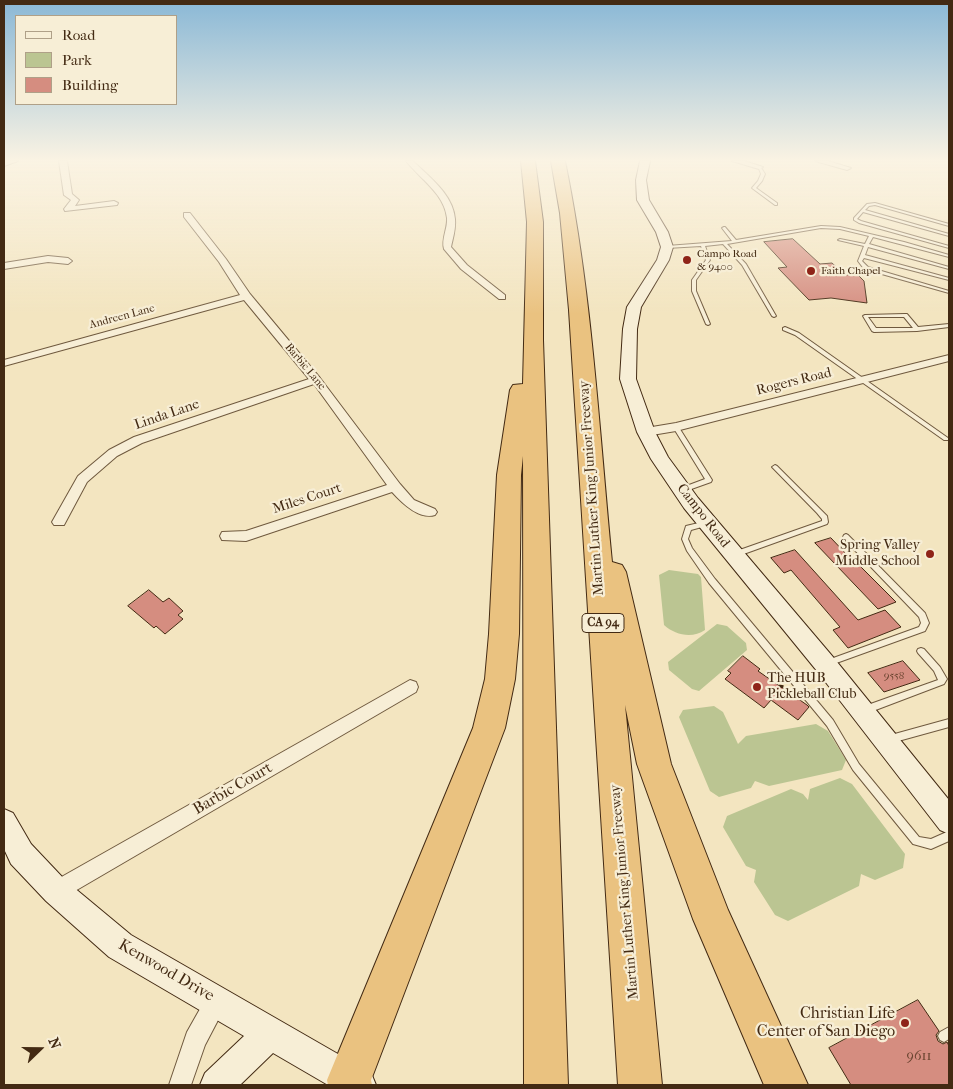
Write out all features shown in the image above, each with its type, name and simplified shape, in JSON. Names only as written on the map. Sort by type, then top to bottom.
[{"type":"highway","points":[[534,212],[535,318],[533,350],[546,1079]]},
{"type":"highway","name":"Martin Luther King Junior Freeway","points":[[568,212],[578,310],[640,1085]]},
{"type":"highway","points":[[353,1084],[489,728],[500,679],[503,643],[509,475],[527,356],[535,318]]},
{"type":"highway","points":[[592,496],[606,543],[654,764],[712,919],[786,1085]]},
{"type":"main road","points":[[650,212],[662,232],[667,247]]},
{"type":"main road","name":"Campo Road","points":[[667,247],[664,260],[634,307],[630,329],[628,379],[646,432],[660,459],[707,523],[942,808]]},
{"type":"main road","name":"Kenwood Drive","points":[[4,822],[21,854],[56,891],[120,946],[217,1001],[353,1084]]},
{"type":"main road","points":[[217,1085],[270,1033]]},
{"type":"street","points":[[449,212],[451,218],[447,247],[454,258],[502,297]]},
{"type":"street","name":"Barbic Lane","points":[[186,215],[223,262],[246,296],[316,380],[408,503],[430,512]]},
{"type":"street","points":[[4,266],[48,259],[68,261]]},
{"type":"street","name":"Andreen Lane","points":[[4,362],[246,296]]},
{"type":"street","name":"Rogers Road","points":[[646,432],[676,428],[949,358]]},
{"type":"street","name":"Linda Lane","points":[[59,522],[82,480],[113,453],[138,440],[316,380]]},
{"type":"street","name":"Miles Court","points":[[227,536],[246,536],[395,487]]},
{"type":"street","name":"Barbic Court","points":[[56,891],[410,687]]},
{"type":"street","points":[[180,1085],[195,1040],[217,1001]]},
{"type":"lane","points":[[862,212],[856,220],[949,247]]},
{"type":"lane","points":[[866,212],[949,235]]},
{"type":"lane","points":[[902,212],[949,225]]},
{"type":"lane","points":[[908,244],[933,221]]},
{"type":"lane","points":[[667,247],[724,243],[821,227],[840,228],[949,256]]},
{"type":"lane","points":[[724,228],[734,241]]},
{"type":"lane","points":[[871,236],[860,261],[866,268],[949,292]]},
{"type":"lane","points":[[840,240],[867,245],[949,268]]},
{"type":"lane","points":[[724,243],[744,264],[774,316]]},
{"type":"lane","points":[[703,245],[708,260],[694,280],[694,291],[708,324]]},
{"type":"lane","points":[[862,256],[949,279]]},
{"type":"lane","points":[[917,329],[905,315],[866,316],[874,330],[917,329],[949,326]]},
{"type":"lane","points":[[785,329],[797,334],[946,439]]},
{"type":"lane","points":[[676,428],[709,480],[682,491]]},
{"type":"lane","points":[[734,555],[825,522],[825,518],[819,511],[775,467]]},
{"type":"lane","points":[[707,523],[688,528],[685,539],[688,549],[712,581],[830,723],[856,767],[916,840],[931,844],[949,836]]},
{"type":"lane","points":[[825,664],[922,629],[925,624],[922,615],[846,537]]},
{"type":"lane","points":[[863,711],[941,682],[943,679],[937,668],[921,651]]},
{"type":"lane","points":[[886,741],[949,722]]},
{"type":"green space","points":[[669,570],[698,574],[701,577],[705,630],[700,633],[684,635],[664,625],[659,575]]},
{"type":"green space","points":[[717,624],[727,626],[746,643],[747,650],[699,691],[692,689],[669,670],[668,662]]},
{"type":"green space","points":[[714,706],[723,712],[738,744],[746,736],[816,724],[828,731],[846,760],[842,770],[769,786],[755,781],[751,788],[719,797],[710,791],[679,717],[683,710]]},
{"type":"green space","points":[[840,778],[852,784],[905,854],[903,868],[875,880],[861,874],[859,886],[788,921],[775,915],[754,882],[756,870],[746,866],[723,827],[727,816],[791,789],[803,794],[808,800],[810,789]]},
{"type":"building","name":"Faith Chapel","points":[[793,239],[820,264],[832,263],[845,275],[857,274],[864,281],[867,303],[831,298],[809,300],[778,268],[787,267],[764,242]]},
{"type":"building","points":[[831,538],[896,602],[878,609],[815,543]]},
{"type":"building","points":[[795,550],[858,620],[885,610],[901,627],[848,648],[833,630],[840,627],[791,570],[784,573],[771,558]]},
{"type":"building","points":[[149,590],[163,602],[169,598],[183,611],[178,615],[183,619],[165,634],[156,626],[154,628],[128,606]]},
{"type":"building","name":"The HUB Pickleball Club","points":[[743,656],[760,669],[758,671],[809,707],[798,720],[771,700],[764,708],[725,679],[731,673],[728,671]]},
{"type":"building","points":[[903,661],[920,680],[884,692],[868,673]]},
{"type":"building","name":"Christian Life Center of San Diego","points":[[918,1000],[939,1031],[936,1035],[938,1041],[943,1044],[947,1042],[949,1046],[949,1085],[851,1085],[829,1048]]},
{"type":"place","name":"Campo Road & 9400","points":[[687,260]]},
{"type":"place","name":"Faith Chapel","points":[[811,271]]},
{"type":"place","name":"Spring Valley Middle School","points":[[930,554]]},
{"type":"place","name":"The HUB Pickleball Club","points":[[757,687]]},
{"type":"place","name":"Christian Life Center of San Diego","points":[[905,1023]]}]
